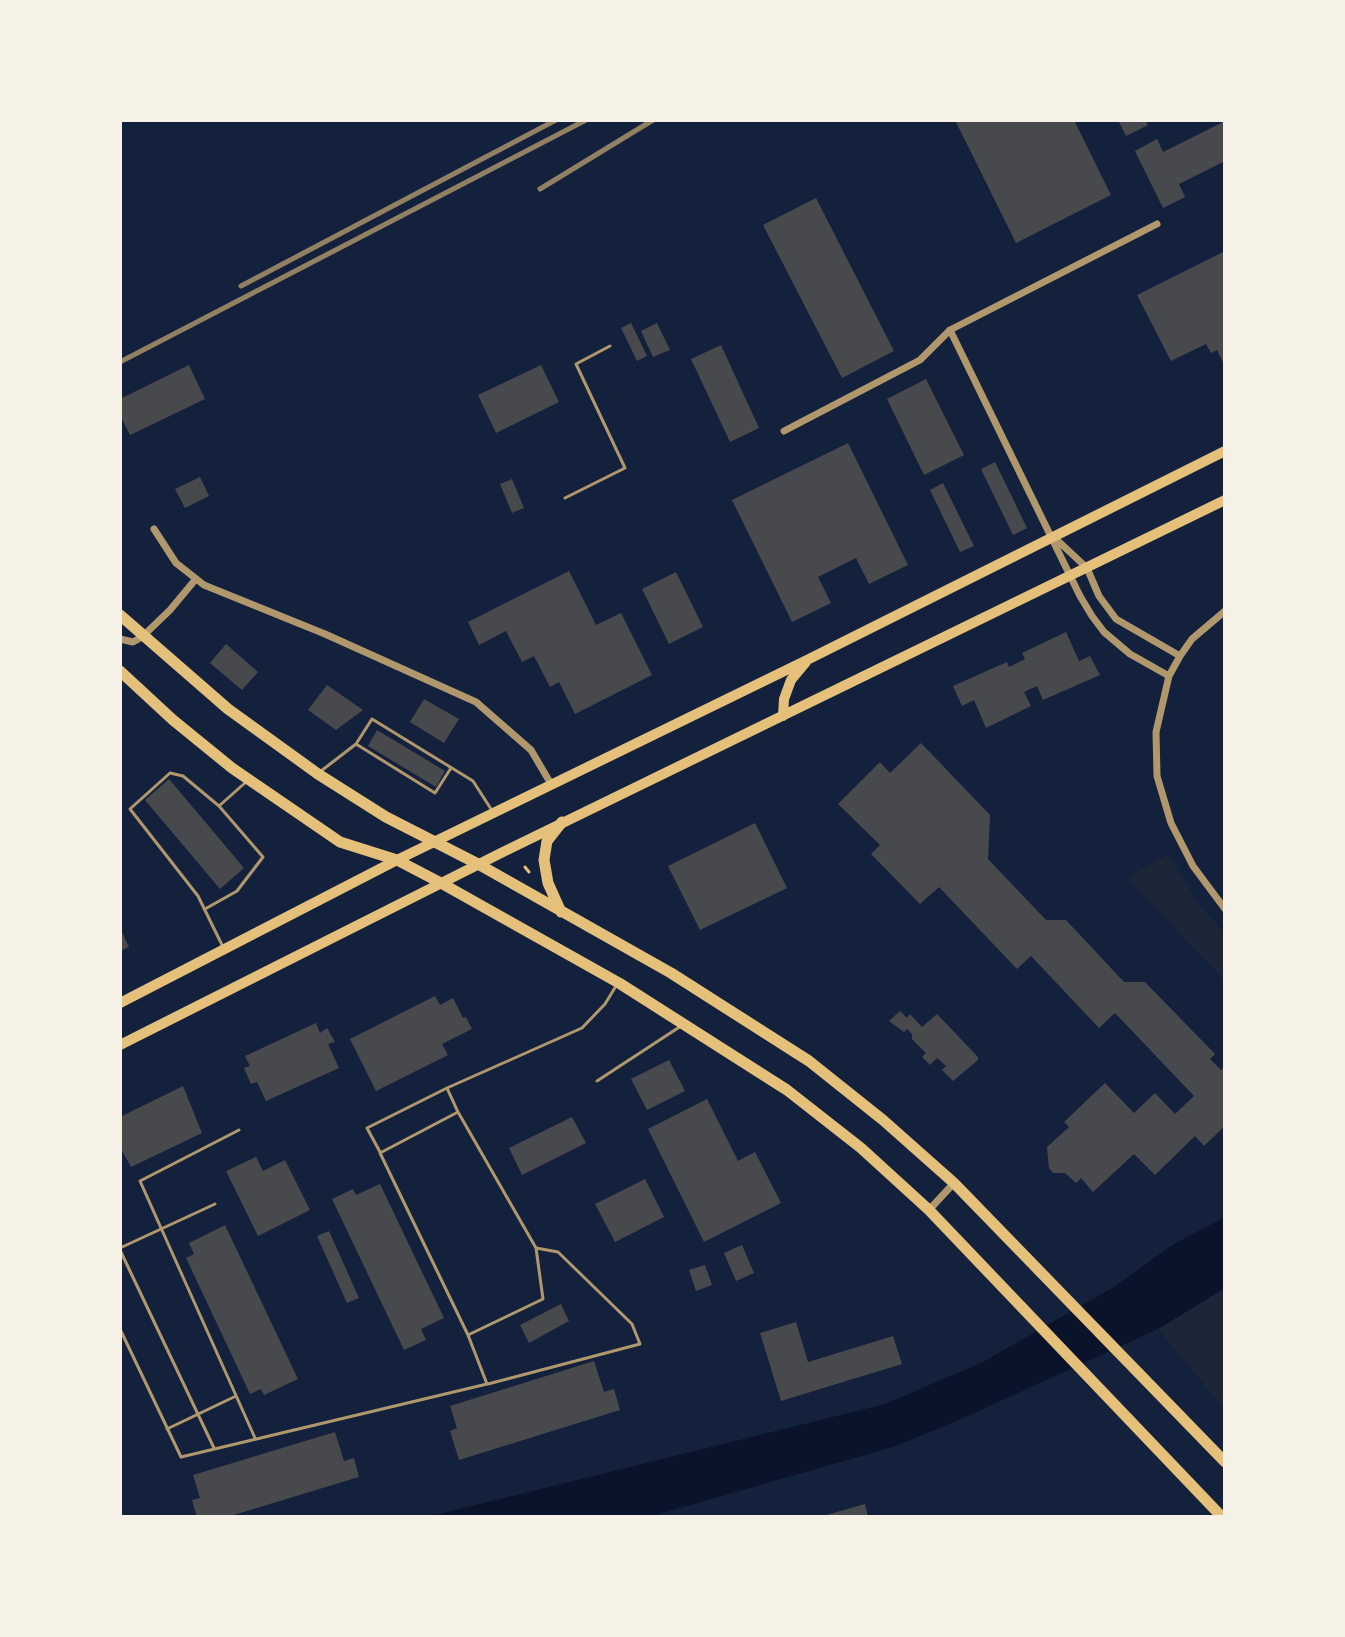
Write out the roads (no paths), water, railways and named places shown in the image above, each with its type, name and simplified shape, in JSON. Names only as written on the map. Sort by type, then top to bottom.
[{"type":"main road","points":[[120,1003],[493,812],[807,660],[1225,451]]},
{"type":"main road","points":[[120,1045],[562,822],[1225,500]]},
{"type":"main road","points":[[120,615],[250,727],[318,774],[386,817],[478,864],[671,973],[809,1061],[883,1120],[954,1183],[1225,1462]]},
{"type":"main road","points":[[783,716],[784,699],[791,680],[807,660]]},
{"type":"main road","points":[[120,671],[173,720],[248,780],[340,842],[397,860],[441,883],[619,983],[787,1090],[861,1148],[929,1210],[1222,1517]]},
{"type":"main road","points":[[561,912],[548,883],[544,860],[547,841],[562,822]]},
{"type":"street","points":[[784,431],[920,360],[950,330],[1157,224]]},
{"type":"street","points":[[950,330],[1080,596],[1104,632],[1130,654],[1169,676]]},
{"type":"street","points":[[154,529],[176,563],[195,580],[476,702],[531,750],[551,784]]},
{"type":"street","points":[[1053,536],[1087,568],[1099,596],[1116,619],[1180,656]]},
{"type":"street","points":[[120,639],[133,642],[142,637],[195,580]]},
{"type":"street","points":[[1225,611],[1192,639],[1180,656],[1169,676],[1156,732],[1157,776],[1171,823],[1193,866],[1225,909]]},
{"type":"street","points":[[929,1210],[954,1183]]},
{"type":"lane","points":[[565,498],[625,468],[576,364],[610,346]]},
{"type":"lane","points":[[318,774],[356,744],[372,719],[432,760],[473,781],[493,812]]},
{"type":"lane","points":[[392,739],[396,734]]},
{"type":"lane","points":[[356,744],[419,779],[435,793],[451,768]]},
{"type":"lane","points":[[411,750],[414,745]]},
{"type":"lane","points":[[205,909],[237,891],[263,857],[219,806],[183,776],[170,773],[130,809],[198,896],[224,950]]},
{"type":"lane","points":[[219,806],[248,780]]},
{"type":"lane","points":[[487,1384],[468,1335],[367,1128],[447,1088],[582,1028],[605,1004],[619,983]]},
{"type":"lane","points":[[597,1081],[684,1024]]},
{"type":"lane","points":[[447,1088],[536,1248],[543,1299],[468,1335]]},
{"type":"lane","points":[[380,1153],[458,1112]]},
{"type":"lane","points":[[239,1130],[140,1181],[255,1438]]},
{"type":"lane","points":[[214,1448],[120,1249],[215,1204]]},
{"type":"lane","points":[[120,1329],[181,1457],[640,1344],[632,1324],[558,1252],[536,1248]]},
{"type":"lane","points":[[167,1429],[236,1396]]},
{"type":"railway","points":[[241,286],[556,120]]},
{"type":"railway","points":[[120,362],[586,120]]},
{"type":"railway","points":[[540,189],[653,120]]}]
